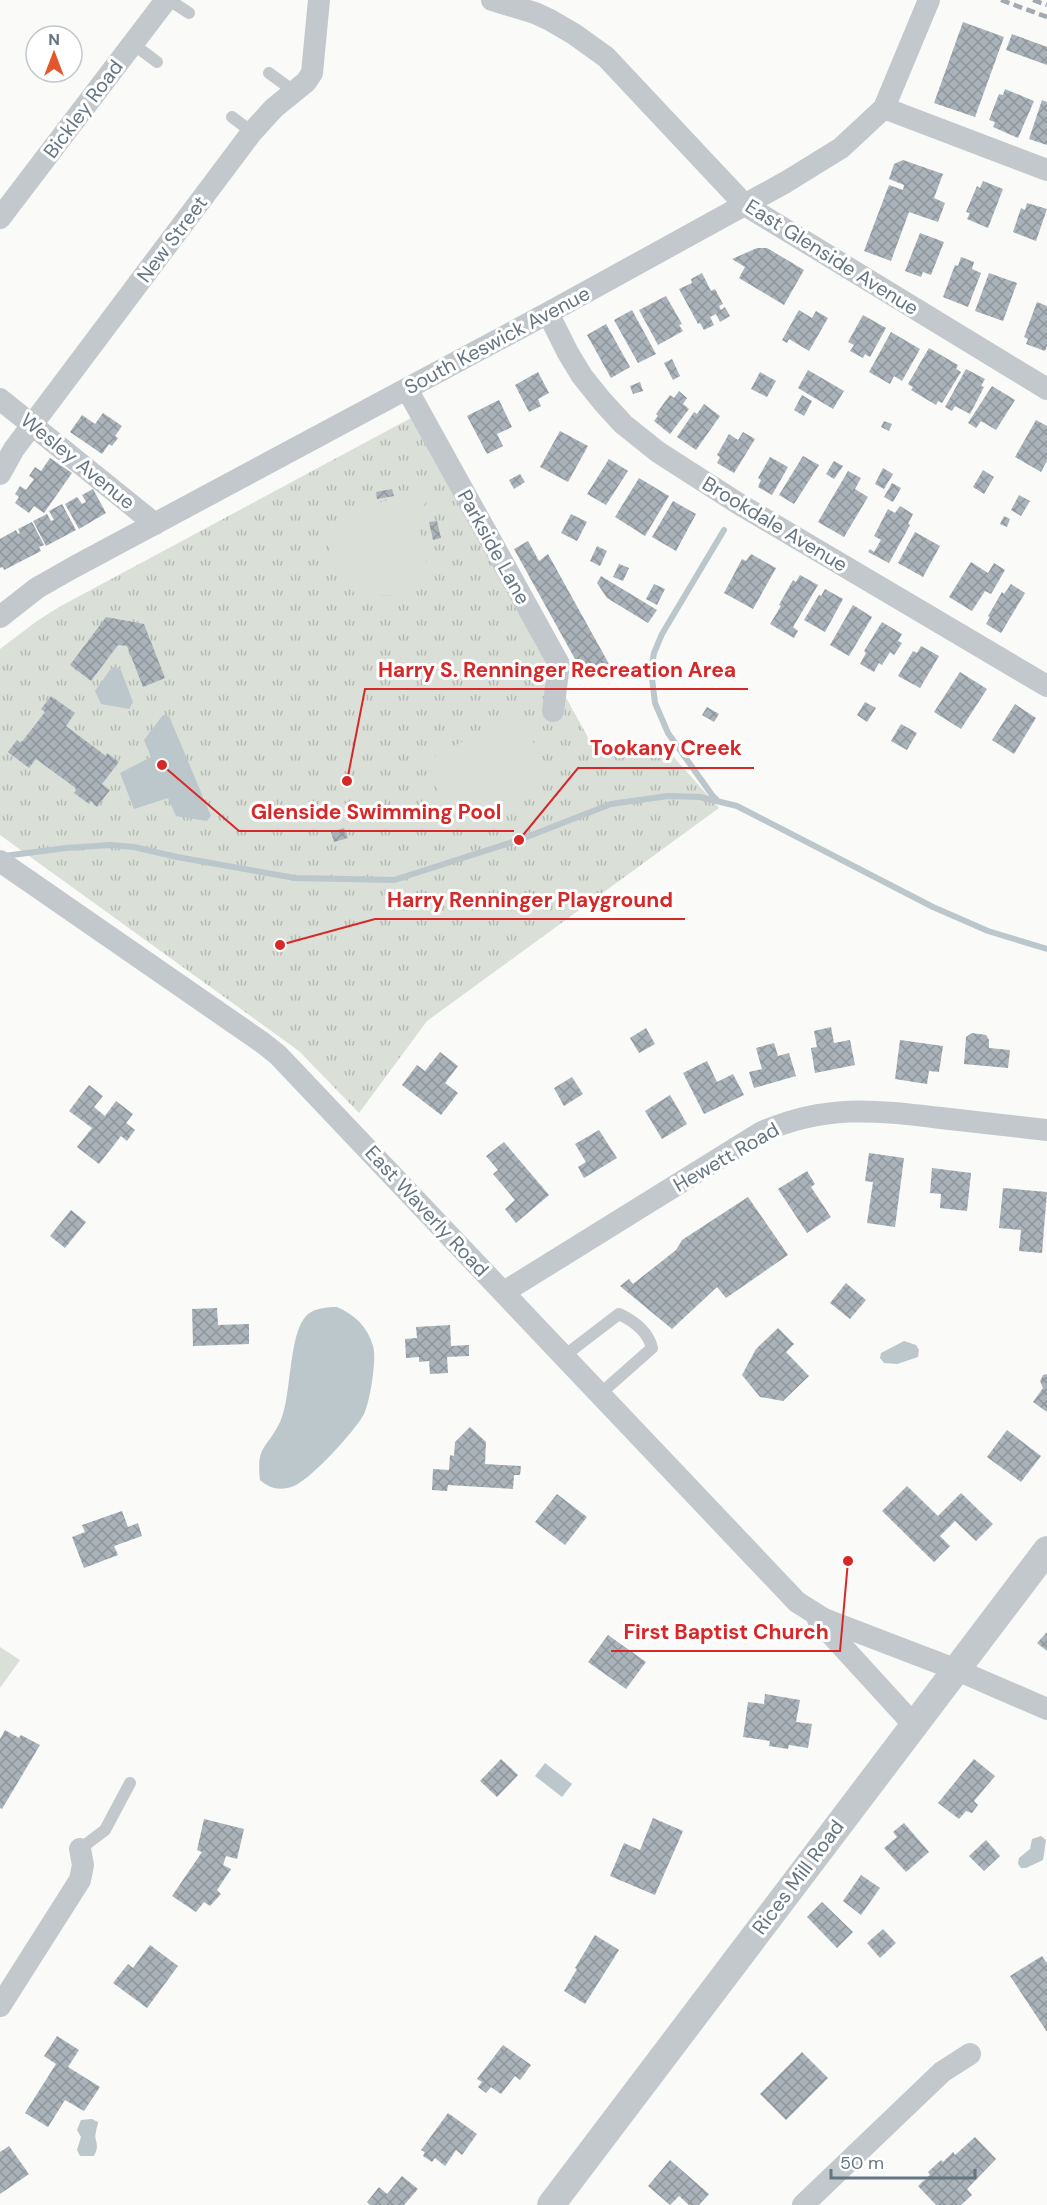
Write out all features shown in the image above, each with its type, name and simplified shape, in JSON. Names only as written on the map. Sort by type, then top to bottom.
[{"type":"street","name":"Bickley Road","points":[[0,219],[104,68],[133,44],[144,16],[168,0]]},
{"type":"street","name":"New Street","points":[[0,474],[14,448],[34,425],[252,132],[312,73],[319,0]]},
{"type":"street","name":"East Glenside Avenue","points":[[492,0],[536,6],[606,57],[745,205],[1047,389]]},
{"type":"street","name":"South Keswick Avenue","points":[[0,617],[37,588],[548,313],[786,182],[841,148],[884,108],[929,0]]},
{"type":"street","points":[[884,108],[1047,171]]},
{"type":"street","name":"Brookdale Avenue","points":[[548,313],[568,353],[595,393],[623,424],[658,452],[739,504],[1047,686]]},
{"type":"street","name":"Parkside Lane","points":[[407,389],[559,664],[553,711]]},
{"type":"street","name":"Wesley Avenue","points":[[0,399],[155,524]]},
{"type":"street","name":"East Waverly Road","points":[[0,861],[278,1055],[787,1593],[811,1612],[913,1724]]},
{"type":"street","name":"Hewett Road","points":[[504,1292],[760,1133],[799,1118],[823,1113],[875,1110],[1047,1130]]},
{"type":"street","name":"Rices Mill Road","points":[[551,2205],[1047,1550]]},
{"type":"street","name":"East Waverly Road","points":[[811,1612],[957,1670],[1047,1709]]},
{"type":"street","points":[[0,2006],[80,1880],[83,1865],[80,1850]]},
{"type":"street","points":[[803,2205],[942,2072],[970,2054]]},
{"type":"lane","points":[[168,0],[189,14]]},
{"type":"lane","points":[[133,44],[157,62]]},
{"type":"lane","points":[[269,73],[295,92]]},
{"type":"lane","points":[[232,117],[252,132]]},
{"type":"lane","points":[[564,1356],[618,1314],[632,1320],[649,1338],[652,1348],[600,1394]]},
{"type":"lane","points":[[80,1850],[105,1830],[130,1783]]},
{"type":"green space","points":[[411,418],[590,741],[671,754],[719,808],[427,1021],[359,1113],[299,1051],[0,835],[0,649],[59,607]]},
{"type":"green space","points":[[412,488],[428,500],[417,514],[429,577],[404,596],[356,594],[326,561],[340,511],[398,498]]},
{"type":"green space","points":[[517,712],[551,775],[457,826],[423,763]]},
{"type":"green space","points":[[0,1647],[20,1660],[0,1688]]},
{"type":"shaded area","points":[[112,667],[120,668],[133,702],[129,709],[101,704],[95,691]]},
{"type":"shaded area","points":[[163,715],[169,716],[211,816],[207,821],[176,816],[168,798],[134,809],[120,773],[151,757],[144,740]]},
{"type":"shaded area","points":[[337,1307],[360,1322],[373,1346],[371,1390],[364,1414],[332,1454],[302,1482],[280,1489],[272,1487],[260,1480],[261,1453],[284,1411],[296,1336],[307,1315],[321,1308]]},
{"type":"shaded area","points":[[904,1341],[916,1345],[919,1350],[918,1357],[897,1364],[884,1363],[880,1358],[881,1353]]},
{"type":"shaded area","points":[[545,1763],[572,1784],[562,1797],[535,1776]]},
{"type":"shaded area","points":[[1041,1836],[1046,1840],[1043,1860],[1021,1868],[1018,1864],[1019,1858],[1030,1849],[1032,1839]]},
{"type":"shaded area","points":[[92,2119],[98,2122],[95,2135],[96,2152],[94,2156],[80,2156],[77,2150],[81,2137],[77,2130],[81,2120]]},
{"type":"building","points":[[963,22],[1004,37],[975,117],[934,103]]},
{"type":"building","points":[[1012,34],[1047,47],[1047,65],[1006,50]]},
{"type":"building","points":[[1005,89],[1034,101],[1018,138],[993,127],[995,122],[989,120],[999,94],[1003,95]]},
{"type":"building","points":[[1042,100],[1047,102],[1047,145],[1029,139]]},
{"type":"building","points":[[903,160],[943,174],[934,198],[945,203],[938,222],[909,212],[891,261],[864,251],[889,185],[903,190],[904,185],[889,179],[894,164]]},
{"type":"building","points":[[983,181],[1003,189],[988,228],[967,219],[970,213],[966,212],[977,186],[980,188]]},
{"type":"building","points":[[1027,203],[1047,209],[1036,241],[1013,232],[1021,208],[1025,210]]},
{"type":"building","points":[[920,233],[944,242],[931,275],[923,272],[921,277],[905,271]]},
{"type":"building","points":[[757,248],[767,248],[804,270],[784,305],[739,278],[745,267],[732,259]]},
{"type":"building","points":[[961,257],[974,262],[972,269],[981,273],[968,307],[943,297],[955,265],[958,266]]},
{"type":"building","points":[[702,273],[711,291],[715,289],[723,304],[719,306],[721,310],[725,307],[730,316],[720,322],[716,314],[710,317],[714,325],[704,330],[700,323],[698,324],[679,289],[692,283],[691,279]]},
{"type":"building","points":[[989,273],[1017,283],[1003,321],[975,311]]},
{"type":"building","points":[[666,296],[682,324],[679,325],[683,331],[658,345],[639,310]]},
{"type":"building","points":[[1037,302],[1047,306],[1045,351],[1026,344],[1028,339],[1024,337]]},
{"type":"building","points":[[632,310],[656,354],[638,363],[614,320]]},
{"type":"building","points":[[799,310],[812,318],[816,311],[828,318],[809,351],[789,339],[787,343],[782,340]]},
{"type":"building","points":[[863,315],[886,328],[870,357],[865,354],[863,358],[850,351],[854,345],[848,342]]},
{"type":"building","points":[[606,324],[630,367],[611,378],[587,335]]},
{"type":"building","points":[[891,332],[920,349],[902,381],[894,376],[890,384],[869,372]]},
{"type":"building","points":[[929,348],[958,365],[956,369],[961,372],[942,403],[938,401],[936,405],[911,390],[913,387],[908,384]]},
{"type":"building","points":[[672,359],[680,376],[673,380],[664,363]]},
{"type":"building","points":[[966,369],[985,379],[981,386],[984,387],[970,414],[955,406],[952,411],[945,407]]},
{"type":"building","points":[[808,370],[844,391],[833,409],[798,388]]},
{"type":"building","points":[[538,372],[549,393],[538,399],[541,406],[529,412],[515,385]]},
{"type":"building","points":[[760,372],[776,381],[767,397],[751,389]]},
{"type":"building","points":[[640,382],[643,391],[633,394],[630,386]]},
{"type":"building","points":[[992,386],[1015,400],[996,430],[981,421],[976,428],[968,423]]},
{"type":"building","points":[[679,391],[687,398],[683,404],[689,409],[670,434],[654,421],[658,416],[656,414],[670,395],[674,398]]},
{"type":"building","points":[[802,395],[812,401],[804,416],[794,410]]},
{"type":"building","points":[[499,400],[512,427],[497,434],[503,446],[487,454],[467,416]]},
{"type":"building","points":[[704,404],[720,416],[696,450],[677,437],[694,412],[697,414]]},
{"type":"building","points":[[103,413],[122,426],[115,436],[118,438],[112,446],[109,444],[102,454],[70,432],[82,415],[95,424]]},
{"type":"building","points":[[1036,420],[1047,426],[1047,461],[1041,472],[1015,457]]},
{"type":"building","points":[[884,421],[892,424],[889,431],[881,427]]},
{"type":"building","points":[[560,431],[588,446],[568,482],[540,467]]},
{"type":"building","points":[[743,432],[755,439],[734,473],[717,463],[720,457],[717,455],[729,434],[738,440]]},
{"type":"building","points":[[803,456],[819,465],[794,504],[779,495]]},
{"type":"building","points":[[770,457],[788,467],[772,495],[758,487],[761,480],[758,478]]},
{"type":"building","points":[[50,458],[72,473],[44,513],[34,506],[29,513],[15,503],[19,497],[15,494],[20,486],[26,490],[34,479],[29,476],[35,467],[41,471]]},
{"type":"building","points":[[609,459],[628,471],[606,505],[587,494]]},
{"type":"building","points":[[834,461],[843,466],[834,479],[826,474]]},
{"type":"building","points":[[883,468],[893,474],[884,489],[875,484]]},
{"type":"building","points":[[983,470],[994,477],[984,494],[973,487]]},
{"type":"building","points":[[848,471],[861,478],[855,489],[868,497],[844,537],[818,522]]},
{"type":"building","points":[[520,474],[525,482],[514,489],[509,480]]},
{"type":"building","points":[[639,478],[669,496],[645,536],[615,517]]},
{"type":"building","points":[[892,483],[901,488],[893,502],[884,497]]},
{"type":"building","points":[[93,489],[106,513],[79,529],[65,504],[77,497],[82,504],[86,502],[82,495]]},
{"type":"building","points":[[392,489],[394,496],[377,499],[376,492]]},
{"type":"building","points":[[1019,495],[1030,501],[1021,516],[1011,510]]},
{"type":"building","points":[[673,501],[696,514],[676,551],[652,537]]},
{"type":"building","points":[[62,504],[76,530],[46,546],[33,521],[47,514],[51,521],[54,520],[49,511]]},
{"type":"building","points":[[900,506],[913,514],[908,524],[910,525],[889,563],[868,552],[870,549],[874,552],[881,540],[874,536],[888,509],[895,513]]},
{"type":"building","points":[[571,514],[587,522],[577,541],[561,533]]},
{"type":"building","points":[[1004,516],[1010,519],[1007,527],[1000,524]]},
{"type":"building","points":[[437,521],[441,538],[433,540],[429,522]]},
{"type":"building","points":[[32,522],[44,545],[39,547],[41,551],[4,570],[3,567],[0,568],[0,539],[16,530],[18,534],[20,533],[18,529]]},
{"type":"building","points":[[915,532],[940,546],[923,577],[898,563]]},
{"type":"building","points":[[528,541],[539,561],[548,554],[609,664],[585,677],[514,549]]},
{"type":"building","points":[[597,546],[607,551],[600,566],[590,561]]},
{"type":"building","points":[[751,554],[776,568],[753,609],[724,593],[742,559],[746,561]]},
{"type":"building","points":[[971,562],[988,573],[994,563],[1005,570],[991,594],[985,591],[972,611],[949,597]]},
{"type":"building","points":[[619,564],[629,568],[623,581],[613,577]]},
{"type":"building","points":[[800,575],[818,585],[793,627],[798,631],[794,638],[770,624],[793,580],[796,582]]},
{"type":"building","points":[[601,576],[657,610],[648,623],[607,598],[597,583]]},
{"type":"building","points":[[654,584],[665,589],[657,605],[646,599]]},
{"type":"building","points":[[1011,584],[1025,593],[1001,633],[986,624],[1002,592],[1004,594]]},
{"type":"building","points":[[825,589],[843,599],[825,632],[804,620]]},
{"type":"building","points":[[853,605],[872,617],[849,656],[830,645]]},
{"type":"building","points":[[106,617],[144,624],[165,678],[143,687],[127,646],[118,645],[91,681],[70,665]]},
{"type":"building","points":[[882,622],[902,634],[898,641],[902,643],[894,655],[890,652],[882,665],[879,663],[874,672],[860,664],[866,653],[864,651]]},
{"type":"building","points":[[921,646],[939,656],[920,688],[898,676],[913,651],[917,653]]},
{"type":"building","points":[[960,672],[987,689],[961,729],[934,712]]},
{"type":"building","points":[[51,696],[75,713],[66,726],[106,756],[107,753],[119,762],[102,784],[110,790],[97,807],[91,801],[89,804],[74,793],[77,789],[36,759],[29,768],[8,752],[17,740],[21,743],[45,712],[41,709]]},
{"type":"building","points":[[865,702],[876,708],[867,722],[857,715]]},
{"type":"building","points":[[1015,704],[1036,718],[1014,754],[992,740]]},
{"type":"building","points":[[707,707],[719,714],[714,722],[702,715]]},
{"type":"building","points":[[901,724],[917,733],[907,750],[891,741]]},
{"type":"building","points":[[344,828],[348,838],[334,842],[331,832]]},
{"type":"building","points":[[831,1027],[834,1043],[850,1040],[855,1065],[815,1073],[811,1048],[817,1047],[814,1031]]},
{"type":"building","points":[[646,1028],[655,1044],[639,1053],[630,1038]]},
{"type":"building","points":[[972,1033],[986,1035],[989,1048],[1010,1050],[1008,1068],[964,1064],[966,1037]]},
{"type":"building","points":[[900,1040],[943,1046],[939,1072],[929,1071],[927,1084],[895,1079]]},
{"type":"building","points":[[774,1043],[778,1056],[789,1053],[796,1076],[754,1088],[749,1072],[762,1069],[756,1048]]},
{"type":"building","points":[[440,1052],[458,1066],[445,1083],[458,1093],[441,1115],[402,1085],[417,1065],[425,1071]]},
{"type":"building","points":[[707,1061],[717,1082],[733,1074],[744,1095],[704,1114],[683,1073]]},
{"type":"building","points":[[572,1077],[583,1094],[564,1106],[554,1088]]},
{"type":"building","points":[[89,1085],[103,1096],[94,1107],[105,1116],[116,1101],[133,1114],[126,1123],[135,1130],[127,1141],[121,1136],[99,1164],[77,1147],[92,1128],[69,1111]]},
{"type":"building","points":[[670,1095],[687,1124],[662,1139],[645,1111]]},
{"type":"building","points":[[599,1130],[617,1158],[584,1178],[578,1167],[586,1162],[575,1144]]},
{"type":"building","points":[[504,1142],[549,1195],[516,1223],[505,1209],[515,1200],[493,1174],[498,1170],[486,1156]]},
{"type":"building","points":[[869,1153],[904,1158],[895,1227],[867,1223],[873,1182],[865,1181]]},
{"type":"building","points":[[932,1168],[971,1173],[967,1211],[940,1208],[941,1194],[930,1193]]},
{"type":"building","points":[[807,1171],[815,1184],[811,1187],[831,1217],[807,1233],[778,1189]]},
{"type":"building","points":[[1003,1188],[1047,1192],[1042,1253],[1019,1251],[1021,1230],[999,1228]]},
{"type":"building","points":[[748,1197],[788,1255],[726,1298],[717,1287],[672,1329],[620,1286],[629,1279],[633,1284],[676,1250],[682,1240]]},
{"type":"building","points":[[71,1210],[86,1222],[65,1248],[50,1236]]},
{"type":"building","points":[[846,1283],[866,1300],[850,1319],[830,1303]]},
{"type":"building","points":[[217,1308],[218,1325],[249,1324],[249,1344],[193,1346],[192,1309]]},
{"type":"building","points":[[450,1325],[451,1346],[469,1345],[469,1356],[447,1357],[448,1373],[430,1374],[429,1361],[419,1362],[419,1357],[406,1358],[405,1339],[417,1338],[416,1327]]},
{"type":"building","points":[[778,1328],[794,1344],[786,1352],[809,1376],[783,1401],[760,1397],[742,1375],[756,1349]]},
{"type":"building","points":[[1047,1374],[1047,1412],[1033,1402],[1043,1388],[1040,1381],[1043,1375]]},
{"type":"building","points":[[470,1427],[486,1442],[485,1464],[521,1466],[520,1475],[514,1475],[513,1489],[448,1485],[447,1491],[432,1490],[433,1469],[449,1470],[450,1455],[454,1456],[455,1442]]},
{"type":"building","points":[[1007,1430],[1041,1456],[1021,1482],[987,1457]]},
{"type":"building","points":[[907,1486],[938,1516],[961,1493],[993,1524],[976,1541],[955,1521],[940,1536],[950,1546],[934,1562],[882,1511]]},
{"type":"building","points":[[557,1494],[587,1517],[565,1545],[535,1522]]},
{"type":"building","points":[[122,1511],[128,1527],[138,1523],[142,1536],[114,1546],[118,1555],[84,1568],[72,1537],[85,1532],[82,1525]]},
{"type":"building","points":[[1047,1632],[1047,1651],[1037,1643]]},
{"type":"building","points":[[608,1635],[646,1662],[626,1689],[588,1662]]},
{"type":"building","points":[[765,1694],[800,1700],[796,1722],[812,1724],[808,1748],[789,1745],[788,1749],[769,1746],[770,1741],[743,1737],[748,1702],[764,1704]]},
{"type":"building","points":[[5,1730],[19,1738],[21,1735],[40,1745],[2,1809],[0,1808],[0,1739]]},
{"type":"building","points":[[501,1759],[518,1775],[497,1797],[480,1781]]},
{"type":"building","points":[[974,1759],[995,1776],[974,1801],[978,1805],[972,1813],[966,1811],[959,1819],[938,1803]]},
{"type":"building","points":[[653,1818],[683,1831],[655,1895],[610,1876],[624,1843],[640,1850]]},
{"type":"building","points":[[204,1819],[244,1829],[237,1859],[226,1856],[223,1865],[231,1869],[217,1890],[221,1894],[210,1906],[204,1902],[196,1912],[172,1896],[202,1852],[197,1850]]},
{"type":"building","points":[[904,1823],[929,1852],[906,1872],[884,1848],[897,1837],[893,1832]]},
{"type":"building","points":[[986,1840],[1000,1856],[984,1871],[969,1856]]},
{"type":"building","points":[[861,1875],[880,1888],[861,1915],[843,1901]]},
{"type":"building","points":[[822,1902],[853,1932],[837,1948],[807,1917]]},
{"type":"building","points":[[883,1929],[896,1943],[880,1958],[867,1943]]},
{"type":"building","points":[[595,1935],[619,1950],[585,2004],[564,1991]]},
{"type":"building","points":[[150,1945],[178,1966],[147,2008],[113,1983],[128,1964],[133,1968]]},
{"type":"building","points":[[1042,1956],[1047,1963],[1047,2032],[1010,1976]]},
{"type":"building","points":[[57,2036],[79,2050],[68,2067],[100,2087],[84,2111],[65,2100],[48,2127],[25,2113],[56,2064],[44,2056]]},
{"type":"building","points":[[503,2045],[531,2065],[520,2080],[515,2076],[501,2094],[491,2087],[486,2093],[478,2087],[482,2082],[477,2079]]},
{"type":"building","points":[[802,2052],[828,2078],[786,2120],[760,2094]]},
{"type":"building","points":[[448,2113],[477,2134],[462,2155],[456,2150],[445,2166],[435,2158],[432,2162],[423,2156],[425,2152],[421,2150]]},
{"type":"building","points":[[975,2137],[996,2159],[967,2189],[972,2195],[961,2205],[936,2205],[918,2186],[941,2160],[943,2162],[953,2152],[955,2155]]},
{"type":"building","points":[[9,2146],[29,2174],[0,2194],[0,2152]]},
{"type":"building","points":[[670,2160],[709,2194],[699,2205],[689,2205],[679,2196],[670,2205],[648,2186]]},
{"type":"building","points":[[402,2176],[418,2189],[404,2205],[370,2205],[367,2202],[379,2187],[387,2194]]},
{"type":"waterway","points":[[717,800],[668,733],[655,703],[651,670],[654,653],[662,634],[724,530]]},
{"type":"waterway","points":[[4,856],[110,845],[134,847],[295,878],[394,880],[519,840],[611,804],[668,796],[700,797],[737,806],[933,907],[988,931],[1047,949]]},
{"type":"railway","points":[[1001,0],[1047,17]]},
{"type":"railway","points":[[1033,0],[1047,5]]},
{"type":"place","name":"Glenside Swimming Pool","points":[[162,765]]},
{"type":"place","name":"Harry S. Renninger Recreation Area","points":[[347,781]]},
{"type":"place","name":"Tookany Creek","points":[[519,840]]},
{"type":"place","name":"Harry Renninger Playground","points":[[280,945]]},
{"type":"place","name":"First Baptist Church","points":[[848,1561]]}]
